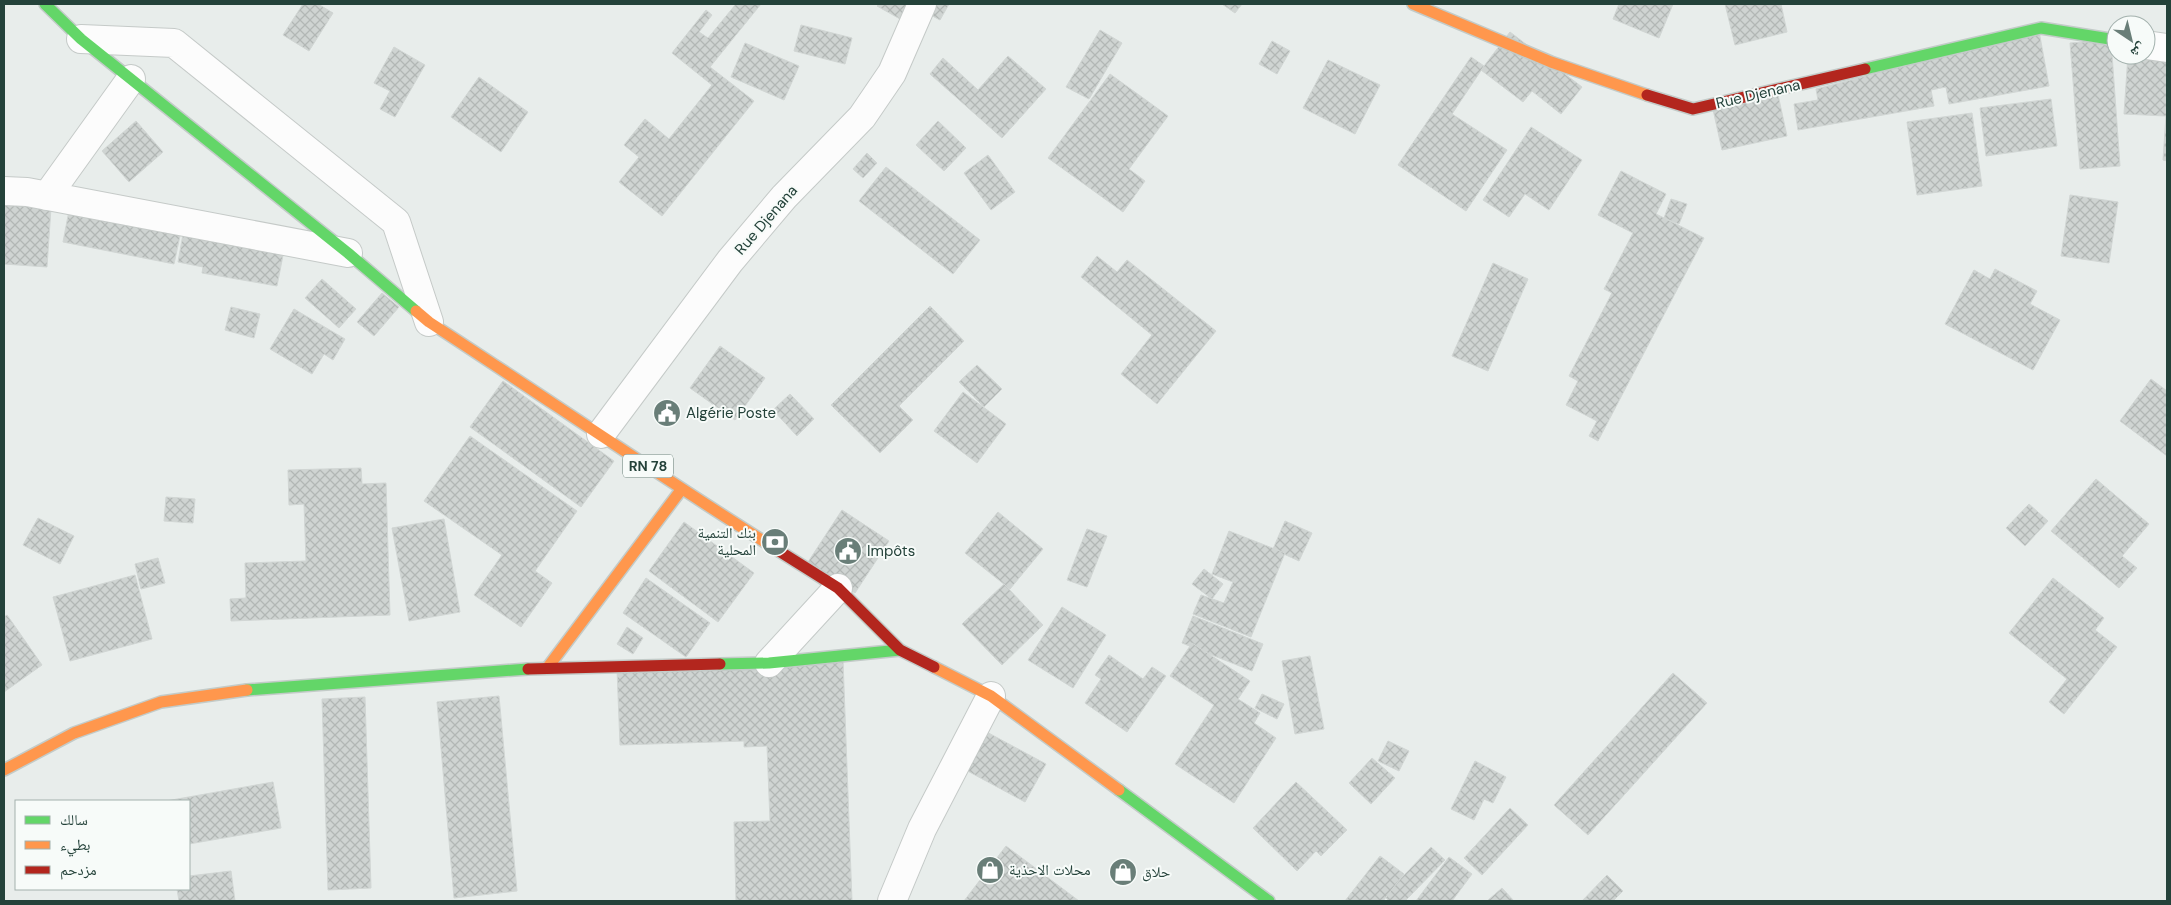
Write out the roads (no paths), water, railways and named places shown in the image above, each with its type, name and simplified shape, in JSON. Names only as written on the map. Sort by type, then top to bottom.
[{"type":"street","name":"RN 78","points":[[45,4],[81,39],[348,253],[429,322],[601,434],[681,490],[838,588],[900,650],[991,696],[1269,901]]},
{"type":"street","name":"Rue Djenana","points":[[601,434],[730,261],[784,197],[862,117],[892,73],[922,4]]},
{"type":"street","name":"Rue Djenana","points":[[1413,4],[1497,42],[1641,95],[1693,109],[2040,28],[2106,38]]},
{"type":"street","points":[[81,39],[174,43],[396,222],[429,322]]},
{"type":"street","points":[[47,196],[131,79]]},
{"type":"street","points":[[4,191],[27,192],[348,253]]},
{"type":"street","points":[[548,667],[681,490]]},
{"type":"street","points":[[769,663],[838,588]]},
{"type":"street","points":[[5,774],[74,733],[161,702],[253,689],[548,667],[769,663],[900,650]]},
{"type":"street","points":[[892,901],[922,829],[991,696]]},
{"type":"place","name":"Algérie Poste","points":[[667,413]]},
{"type":"place","name":"بنك التنمية المحلية","points":[[775,542]]},
{"type":"place","name":"Impôts","points":[[848,551]]},
{"type":"place","name":"محلات الاحذية","points":[[990,870]]},
{"type":"place","name":"حلاق","points":[[1123,872]]}]
